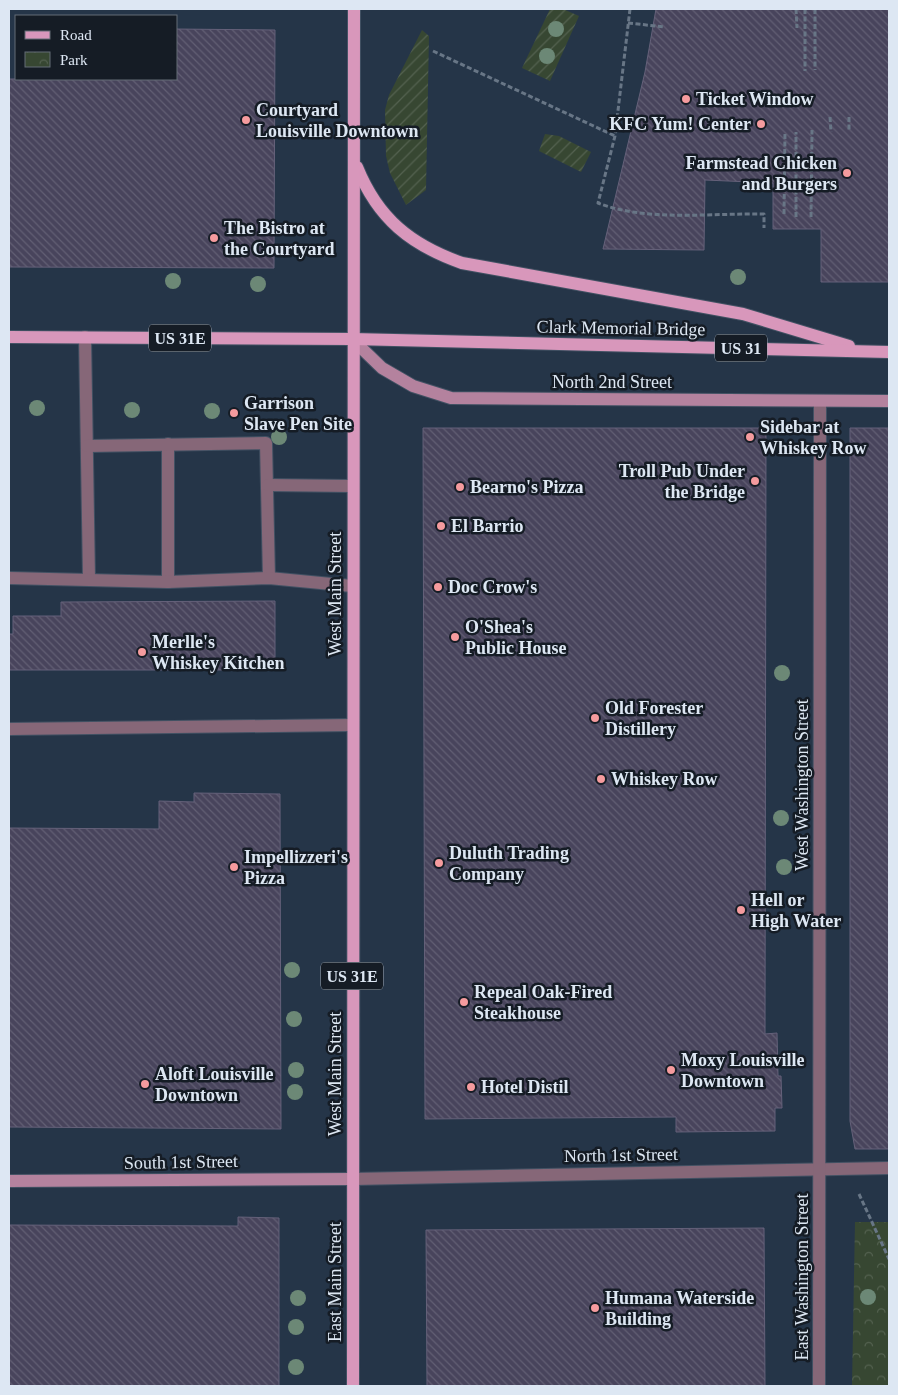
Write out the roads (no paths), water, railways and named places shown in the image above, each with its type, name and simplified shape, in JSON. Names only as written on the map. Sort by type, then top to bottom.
[{"type":"main road","name":"West Main Street","points":[[353,1179],[352,339],[354,9]]},
{"type":"main road","points":[[354,160],[363,183],[376,204],[392,223],[413,241],[437,254],[471,265],[743,314],[864,351]]},
{"type":"main road","name":"US 31E","points":[[9,337],[352,339]]},
{"type":"main road","name":"Clark Memorial Bridge","points":[[352,339],[889,352]]},
{"type":"main road","name":"East Main Street","points":[[353,1179],[353,1386]]},
{"type":"street","points":[[85,337],[89,579]]},
{"type":"street","name":"North 2nd Street","points":[[352,339],[382,368],[413,386],[451,398],[889,401]]},
{"type":"street","name":"West Washington Street","points":[[819,1168],[820,401]]},
{"type":"street","points":[[87,446],[266,443],[269,578]]},
{"type":"street","points":[[168,444],[168,582]]},
{"type":"street","points":[[268,485],[352,486]]},
{"type":"street","points":[[9,578],[168,582],[269,578],[352,586]]},
{"type":"street","points":[[9,729],[352,725]]},
{"type":"street","name":"East Washington Street","points":[[819,1168],[820,1386]]},
{"type":"street","name":"North 1st Street","points":[[353,1179],[889,1168]]},
{"type":"street","name":"South 1st Street","points":[[9,1181],[353,1179]]},
{"type":"place","name":"Ticket Window","points":[[686,99]]},
{"type":"place","name":"Courtyard Louisville Downtown","points":[[246,120]]},
{"type":"place","name":"KFC Yum! Center","points":[[761,124]]},
{"type":"place","name":"Farmstead Chicken and Burgers","points":[[847,173]]},
{"type":"place","name":"The Bistro at the Courtyard","points":[[214,238]]},
{"type":"place","name":"Garrison Slave Pen Site","points":[[234,413]]},
{"type":"place","name":"Sidebar at Whiskey Row","points":[[750,437]]},
{"type":"place","name":"Troll Pub Under the Bridge","points":[[755,481]]},
{"type":"place","name":"Bearno's Pizza","points":[[460,487]]},
{"type":"place","name":"El Barrio","points":[[441,526]]},
{"type":"place","name":"Doc Crow's","points":[[438,587]]},
{"type":"place","name":"O'Shea's Public House","points":[[455,637]]},
{"type":"place","name":"Merlle's Whiskey Kitchen","points":[[142,652]]},
{"type":"place","name":"Old Forester Distillery","points":[[595,718]]},
{"type":"place","name":"Whiskey Row","points":[[601,779]]},
{"type":"place","name":"Duluth Trading Company","points":[[439,863]]},
{"type":"place","name":"Impellizzeri's Pizza","points":[[234,867]]},
{"type":"place","name":"Hell or High Water","points":[[741,910]]},
{"type":"place","name":"Repeal Oak-Fired Steakhouse","points":[[464,1002]]},
{"type":"place","name":"Moxy Louisville Downtown","points":[[671,1070]]},
{"type":"place","name":"Aloft Louisville Downtown","points":[[145,1084]]},
{"type":"place","name":"Hotel Distil","points":[[471,1087]]},
{"type":"place","name":"Humana Waterside Building","points":[[595,1308]]}]
